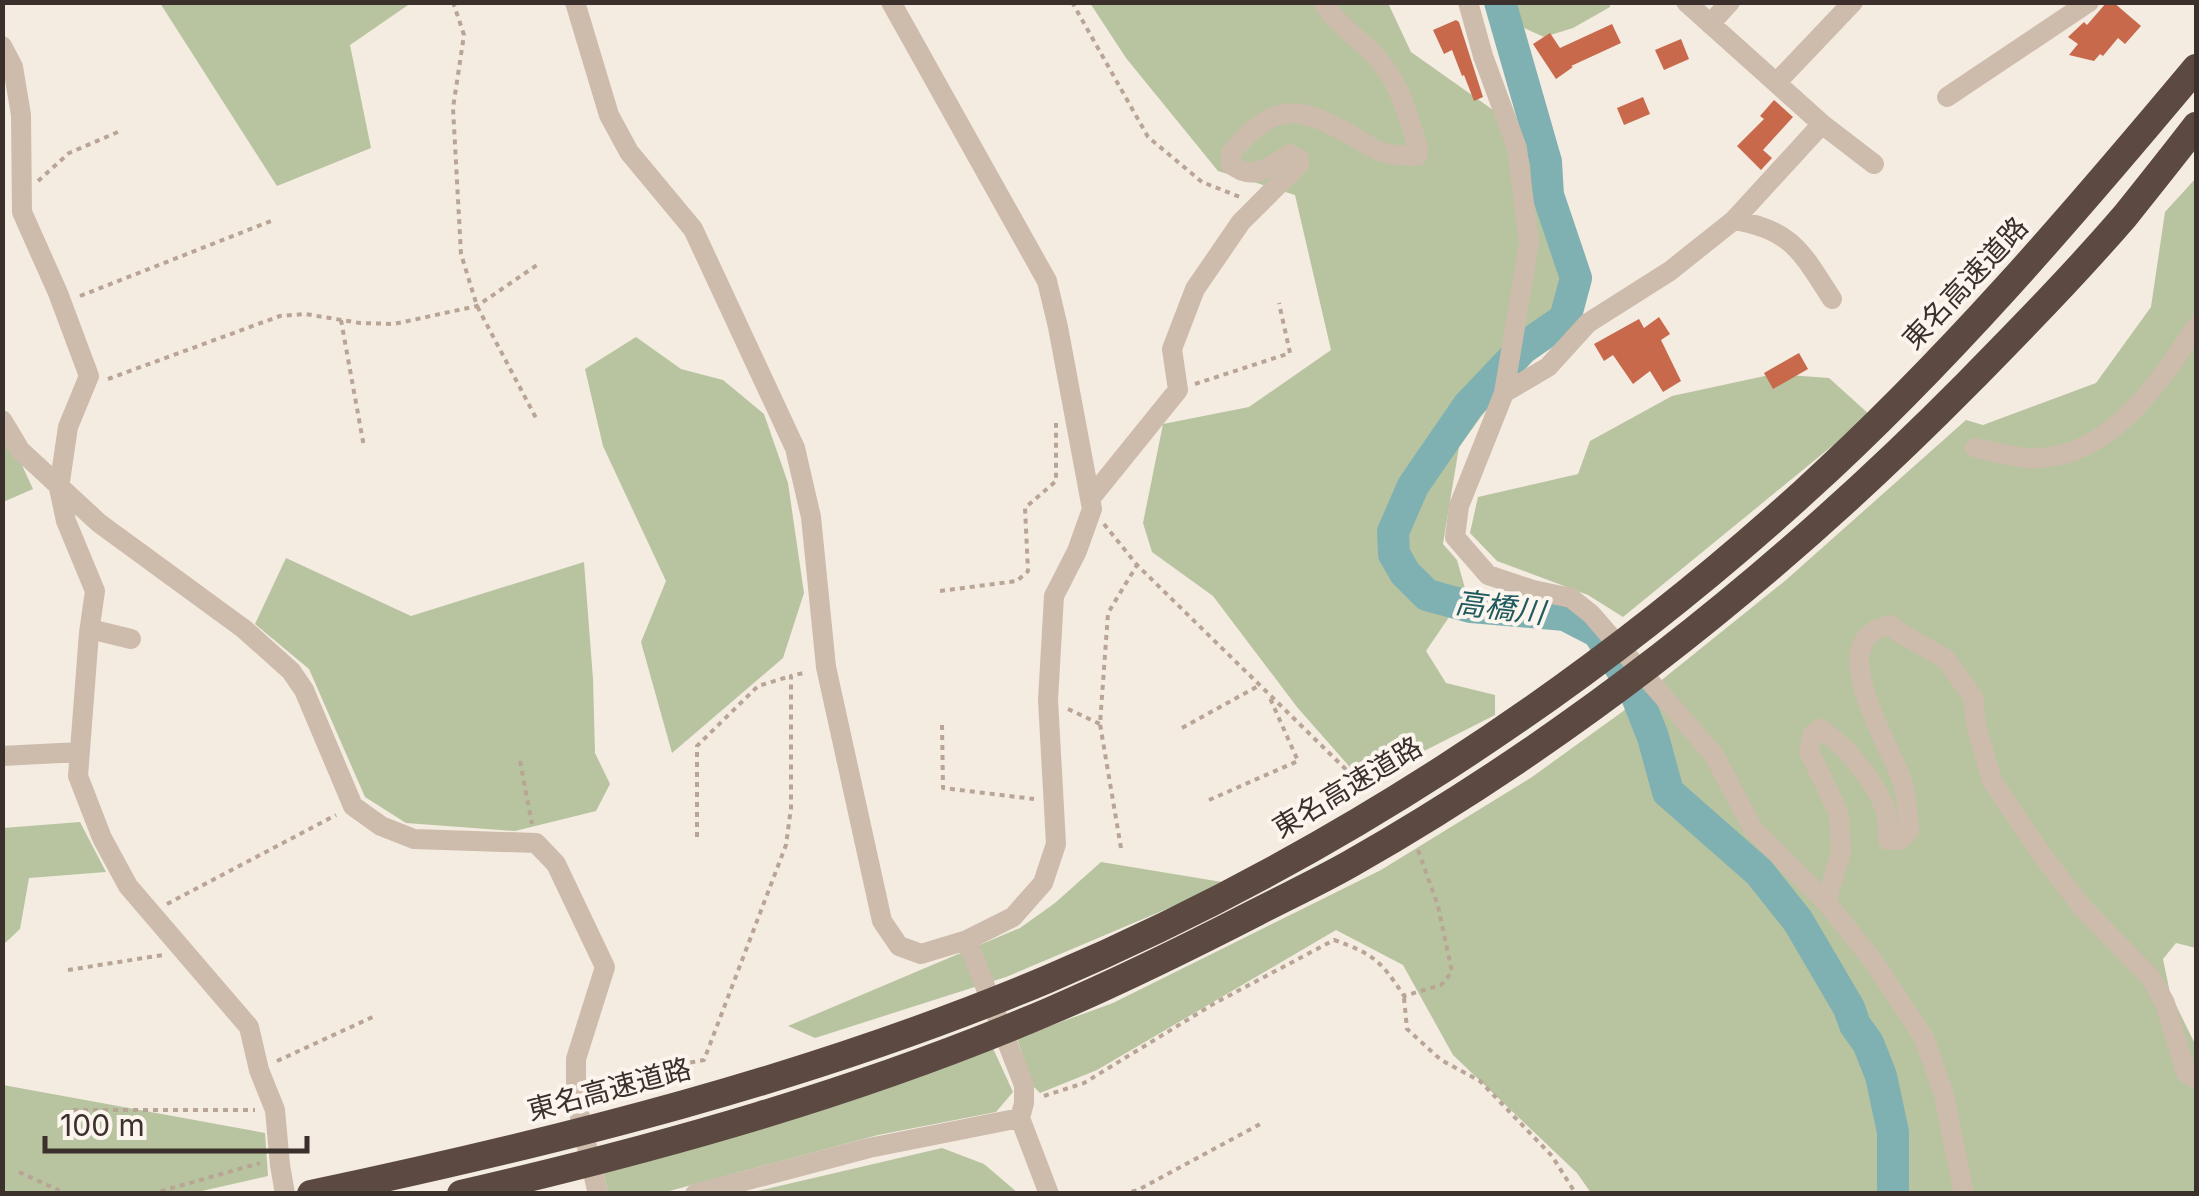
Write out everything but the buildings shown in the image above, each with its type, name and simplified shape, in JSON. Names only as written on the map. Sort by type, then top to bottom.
[{"type":"highway","name":"東名高速道路","points":[[312,1194],[567,1135],[762,1081],[905,1034],[1049,978],[1202,907],[1314,848],[1425,780],[1603,657],[1700,582],[1805,491],[1907,393],[1985,310],[2196,68]]},
{"type":"highway","points":[[461,1194],[556,1172],[772,1111],[1026,1020],[1174,954],[1348,866],[1445,807],[1623,684],[1824,522],[2014,337],[2123,218],[2196,126]]},
{"type":"street","points":[[575,2],[608,115],[629,152],[693,229],[795,448],[811,517],[826,666],[882,921],[900,946],[921,954],[969,945],[1013,917],[1043,883],[1056,844],[1048,700],[1054,596],[1076,551],[1091,504],[1178,390],[1172,349],[1195,289],[1241,222],[1300,164],[1290,154],[1260,174],[1240,172],[1232,164],[1231,153],[1248,132],[1275,114],[1295,112],[1328,122],[1384,154],[1417,156],[1418,148],[1398,84],[1376,56],[1330,14],[1324,2]]},
{"type":"street","points":[[891,2],[1047,281],[1091,504]]},
{"type":"street","points":[[1468,2],[1516,148],[1529,244],[1504,393],[1460,506],[1456,537],[1488,575],[1571,598],[1591,614],[1714,755],[1753,828],[1826,902],[1874,962],[1924,1038],[1944,1095],[1964,1194]]},
{"type":"street","points":[[1686,2],[1818,121],[1874,164]]},
{"type":"street","points":[[1710,24],[1730,2]]},
{"type":"street","points":[[1776,83],[1853,2]]},
{"type":"street","points":[[1947,97],[2089,2]]},
{"type":"street","points":[[2,46],[14,67],[21,115],[22,212],[89,376],[68,427],[59,488],[66,521],[95,592],[78,776],[102,838],[128,886],[249,1027],[259,1070],[275,1110],[285,1194]]},
{"type":"street","points":[[1504,393],[1548,366],[1588,323],[1670,271],[1734,220],[1822,124],[1818,121]]},
{"type":"street","points":[[1734,220],[1762,225],[1799,248],[1832,299]]},
{"type":"street","points":[[1975,448],[2029,458],[2070,453],[2105,436],[2159,382],[2196,328]]},
{"type":"street","points":[[2,420],[20,450],[99,523],[244,630],[291,670],[304,690],[353,806],[380,826],[414,839],[536,843],[556,864],[605,966],[576,1059],[575,1092],[598,1194]]},
{"type":"street","points":[[1826,902],[1840,852],[1839,814],[1809,752],[1812,735],[1820,728],[1837,739],[1876,790],[1887,815],[1888,840],[1900,840],[1910,831],[1904,785],[1862,688],[1858,663],[1873,630],[1890,625],[1946,659],[1973,697],[1976,730],[1992,781],[2082,907],[2151,978],[2165,1003],[2186,1073],[2196,1079]]},
{"type":"street","points":[[90,629],[131,639]]},
{"type":"street","points":[[2,756],[79,752]]},
{"type":"street","points":[[969,945],[1023,1102],[1049,1194]]},
{"type":"street","points":[[696,1194],[1023,1102]]},
{"type":"path","points":[[453,2],[464,35],[453,108],[462,254],[477,306],[536,418]]},
{"type":"path","points":[[1072,2],[1148,137],[1202,182],[1259,205]]},
{"type":"path","points":[[22,196],[69,154],[118,132]]},
{"type":"path","points":[[62,303],[271,221]]},
{"type":"path","points":[[89,376],[107,380],[280,316],[305,314],[394,324],[477,306],[537,265]]},
{"type":"path","points":[[1178,390],[1290,353],[1280,304]]},
{"type":"path","points":[[341,320],[364,447]]},
{"type":"path","points":[[940,591],[1018,581],[1028,571],[1025,508],[1056,482],[1056,398],[1068,390]]},
{"type":"path","points":[[1091,504],[1136,565],[1368,792]]},
{"type":"path","points":[[1120,848],[1100,724],[1108,613],[1136,565]]},
{"type":"path","points":[[697,837],[696,746],[758,686],[826,666]]},
{"type":"path","points":[[575,1092],[704,1060],[786,846],[791,808],[791,676]]},
{"type":"path","points":[[1182,728],[1260,685]]},
{"type":"path","points":[[1209,800],[1298,761],[1267,692]]},
{"type":"path","points":[[1048,700],[1100,724]]},
{"type":"path","points":[[942,725],[943,788],[1054,802]]},
{"type":"path","points":[[520,760],[536,843]]},
{"type":"path","points":[[150,912],[353,806]]},
{"type":"path","points":[[1404,996],[1441,985],[1452,972],[1438,906],[1418,850]]},
{"type":"path","points":[[1023,1102],[1084,1083],[1215,1003],[1334,940],[1365,951],[1388,971],[1404,996],[1407,1029],[1441,1060],[1480,1081],[1552,1156],[1576,1194]]},
{"type":"path","points":[[68,970],[182,952]]},
{"type":"path","points":[[259,1070],[377,1015]]},
{"type":"path","points":[[73,1110],[275,1110]]},
{"type":"path","points":[[1122,1194],[1138,1190],[1262,1123]]},
{"type":"path","points":[[151,1194],[279,1161]]},
{"type":"path","points":[[19,1172],[67,1194]]},
{"type":"green space","points":[[1610,2],[1610,7],[1573,28],[1544,37],[1513,23],[1504,3]]},
{"type":"green space","points":[[160,3],[411,3],[350,45],[371,148],[277,186]]},
{"type":"green space","points":[[1090,3],[1388,3],[1411,52],[1530,136],[1571,293],[1459,447],[1443,544],[1457,560],[1466,592],[1426,651],[1446,683],[1495,695],[1495,715],[1363,782],[1297,707],[1213,596],[1152,552],[1143,523],[1163,424],[1249,407],[1331,350],[1295,195],[1218,171],[1126,58]]},
{"type":"green space","points":[[2196,178],[2196,948],[2176,943],[2163,959],[2170,993],[2196,1046],[2196,1193],[1591,1193],[1577,1173],[1453,1055],[1403,965],[1336,930],[1097,1070],[1040,1093],[1033,1086],[1017,1038],[1113,1003],[1381,870],[1532,777],[1622,712],[1786,580],[1966,420],[1983,425],[2096,383],[2151,307],[2165,212]]},
{"type":"green space","points":[[636,337],[681,369],[723,380],[764,414],[788,483],[804,593],[783,658],[672,753],[641,642],[666,581],[603,446],[585,369]]},
{"type":"green space","points":[[1774,374],[1829,378],[1870,415],[1623,617],[1588,595],[1497,561],[1470,533],[1478,497],[1578,474],[1590,441],[1672,396]]},
{"type":"green space","points":[[2,422],[33,489],[3,502],[2,502]]},
{"type":"green space","points":[[286,558],[411,616],[584,562],[595,753],[610,784],[596,811],[515,831],[406,823],[365,797],[309,669],[255,624]]},
{"type":"green space","points":[[80,822],[106,872],[29,878],[20,929],[3,945],[3,828]]},
{"type":"green space","points":[[1101,862],[1228,883],[1006,977],[815,1038],[788,1026],[1020,928]]},
{"type":"green space","points":[[991,1044],[1013,1092],[996,1112],[878,1135],[662,1193],[608,1193],[601,1163]]},
{"type":"green space","points":[[3,1085],[265,1133],[268,1176],[193,1193],[3,1193]]},
{"type":"green space","points":[[942,1148],[984,1164],[1018,1193],[749,1193]]},
{"type":"waterway","name":"高橋川","points":[[1500,2],[1546,162],[1548,195],[1576,278],[1565,319],[1523,348],[1468,406],[1413,486],[1393,532],[1394,554],[1405,573],[1427,595],[1471,607],[1565,615],[1598,632],[1634,689],[1668,792],[1759,872],[1798,921],[1868,1043],[1881,1076],[1893,1132],[1893,1194]]}]
